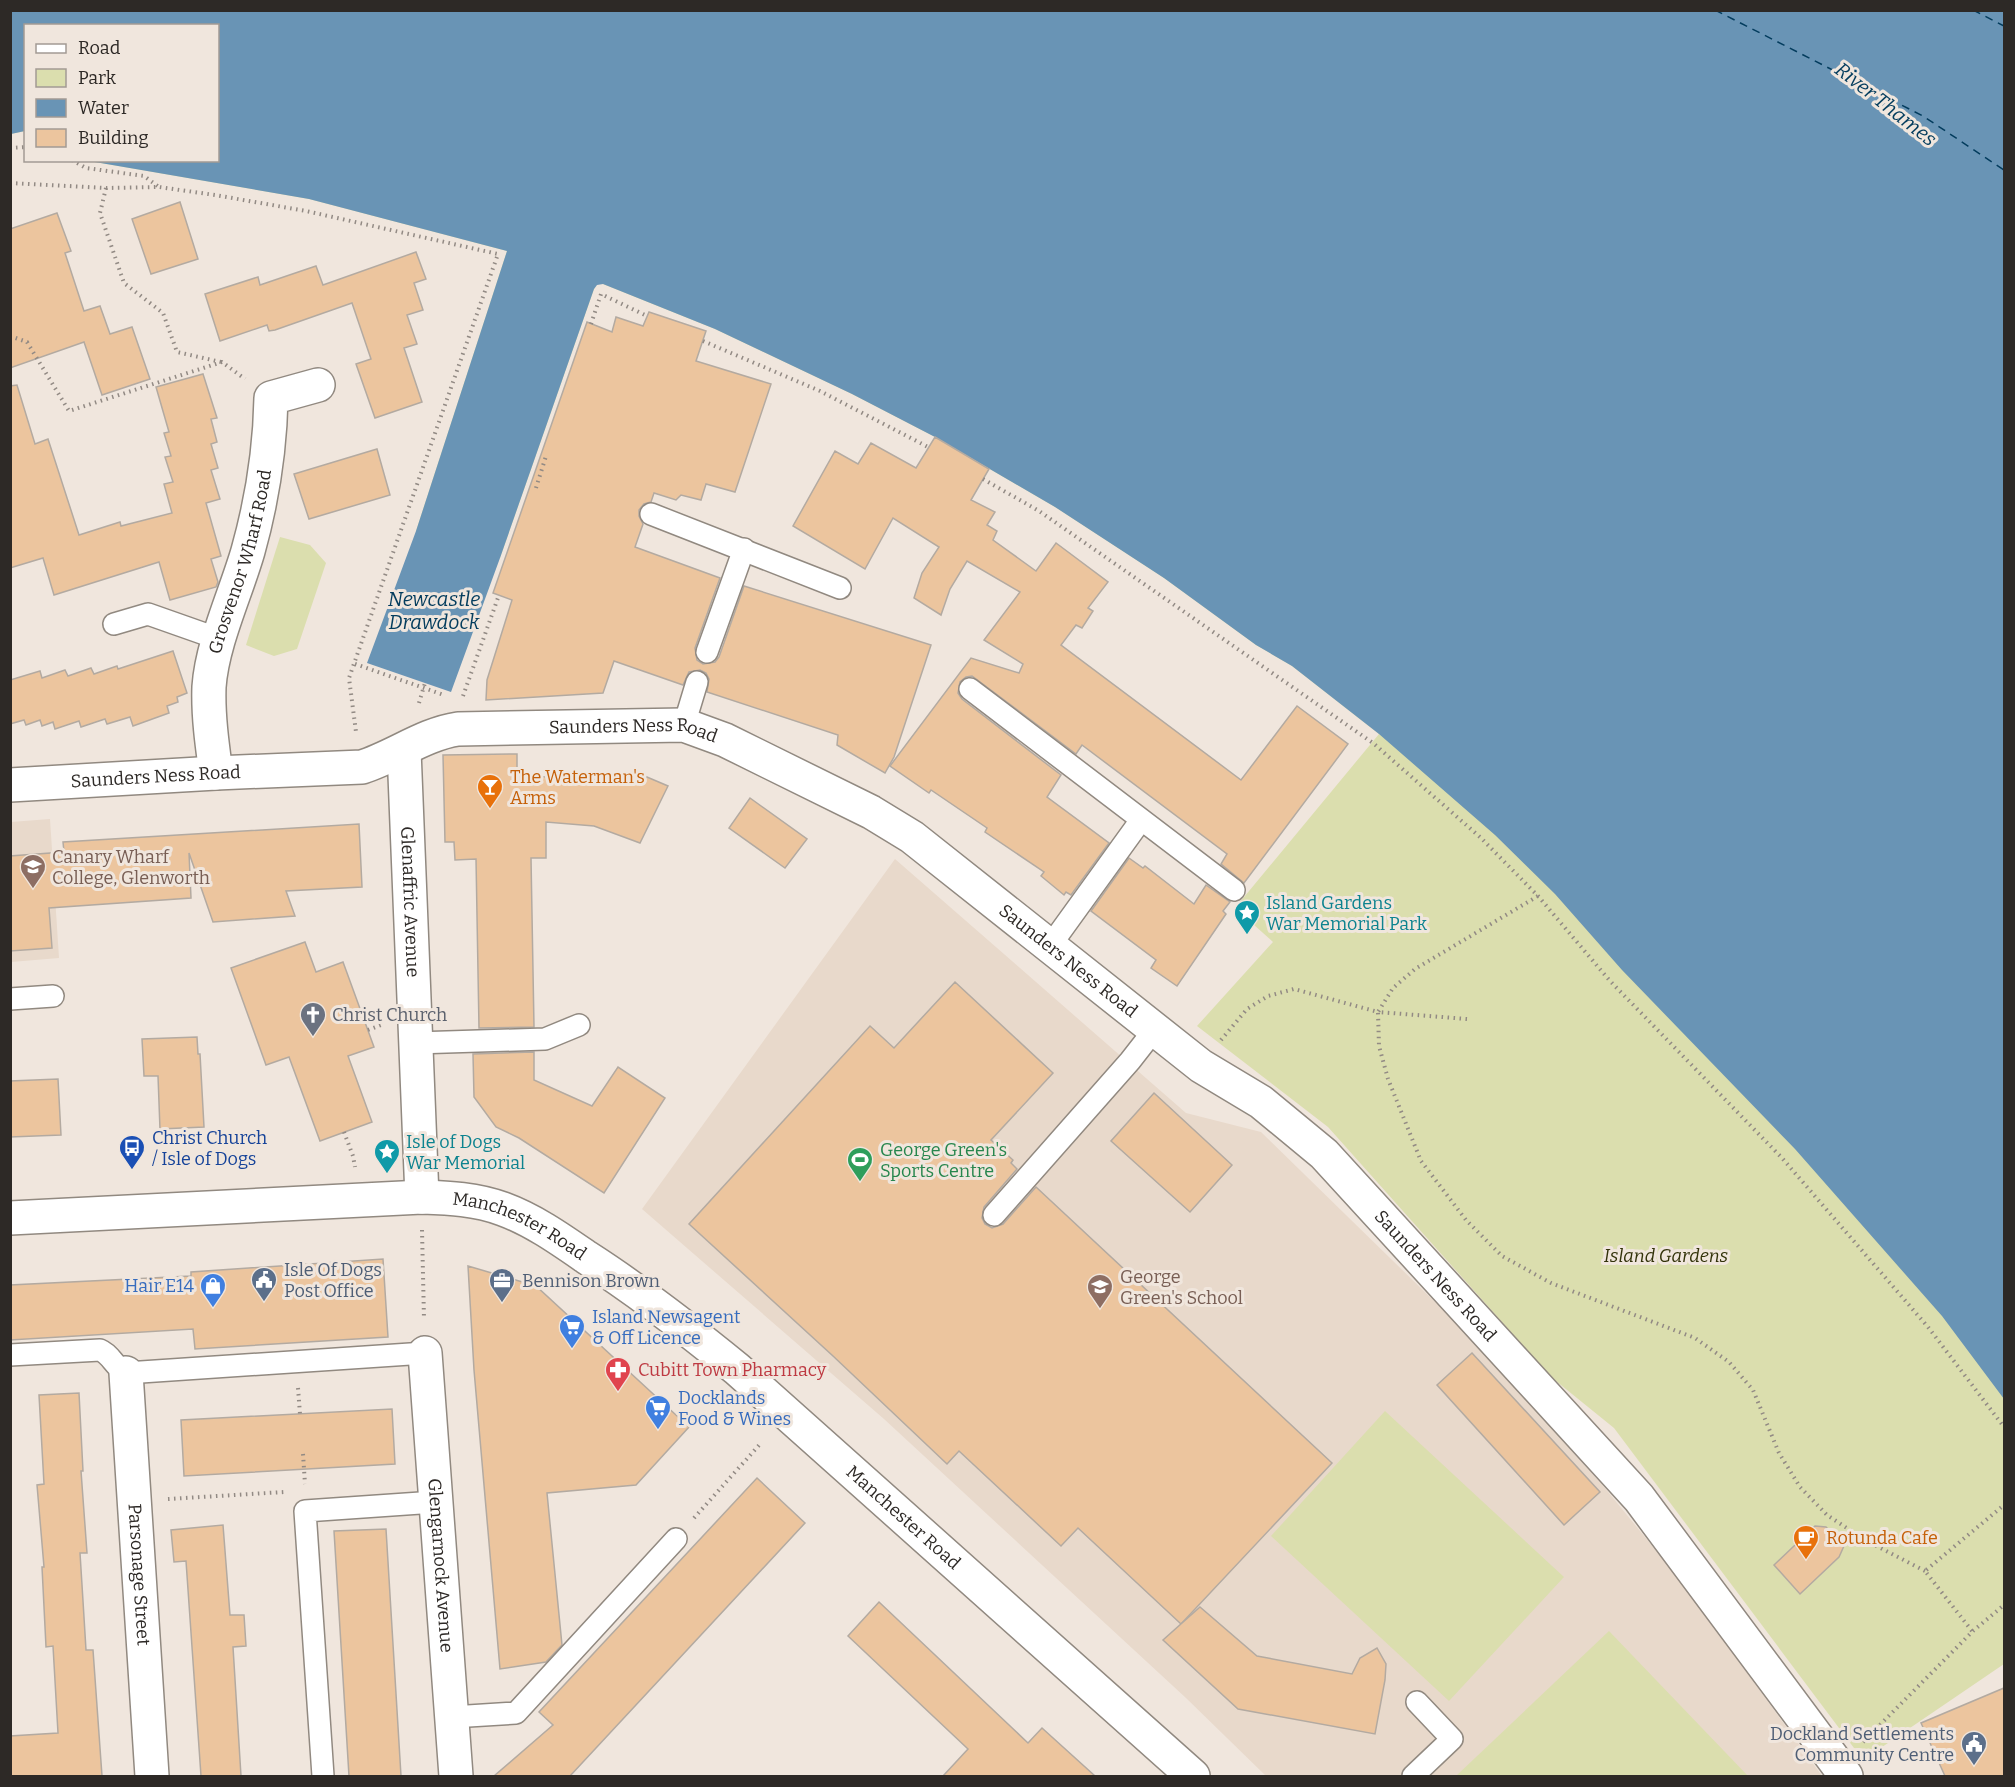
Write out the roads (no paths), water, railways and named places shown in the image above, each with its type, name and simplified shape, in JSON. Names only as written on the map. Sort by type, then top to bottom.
[{"type":"street","name":"Grosvenor Wharf Road","points":[[216,773],[210,731],[209,685],[219,639],[249,550],[264,482],[270,439],[271,398],[318,385]]},
{"type":"street","name":"Saunders Ness Road","points":[[10,785],[362,767],[443,731],[458,729],[684,725],[725,740],[871,812],[912,837],[1201,1066],[1261,1102],[1324,1154],[1639,1498],[1851,1763]]},
{"type":"street","name":"Glenaffric Avenue","points":[[404,750],[422,1197]]},
{"type":"street","name":"Manchester Road","points":[[10,1218],[422,1197],[463,1198],[502,1209],[542,1227],[681,1323],[806,1429],[1193,1776]]},
{"type":"street","name":"Glengarnock Avenue","points":[[425,1353],[456,1776]]},
{"type":"street","name":"Parsonage Street","points":[[126,1373],[152,1776]]},
{"type":"lane","points":[[651,514],[840,588]]},
{"type":"lane","points":[[707,652],[744,549]]},
{"type":"lane","points":[[114,624],[148,614],[219,639]]},
{"type":"lane","points":[[684,725],[697,682]]},
{"type":"lane","points":[[970,688],[1234,890]]},
{"type":"lane","points":[[1050,946],[1141,820]]},
{"type":"lane","points":[[10,999],[53,996]]},
{"type":"lane","points":[[415,1043],[545,1039],[579,1025]]},
{"type":"lane","points":[[994,1215],[1130,1061],[1155,1029]]},
{"type":"lane","points":[[10,1355],[100,1350],[107,1353],[114,1364],[126,1373],[425,1353]]},
{"type":"lane","points":[[323,1776],[305,1511],[435,1502]]},
{"type":"lane","points":[[452,1717],[516,1713],[676,1539]]},
{"type":"lane","points":[[1413,1776],[1452,1738],[1418,1702]]},
{"type":"water","points":[[10,11],[2004,11],[2004,1399],[1942,1316],[1795,1149],[1622,970],[1555,894],[1495,835],[1379,734],[1292,666],[1256,645],[1164,578],[1055,507],[935,437],[852,394],[715,329],[603,284],[597,285],[451,692],[367,663],[416,531],[507,251],[309,199],[95,162],[219,162],[219,24],[24,24],[24,131],[11,134]]},
{"type":"place","name":"The Waterman's Arms","points":[[490,810]]},
{"type":"place","name":"Canary Wharf College, Glenworth","points":[[33,890]]},
{"type":"place","name":"Island Gardens War Memorial Park","points":[[1247,936]]},
{"type":"place","name":"Christ Church","points":[[313,1038]]},
{"type":"place","name":"Christ Church / Isle of Dogs","points":[[132,1171]]},
{"type":"place","name":"Isle of Dogs War Memorial","points":[[387,1175]]},
{"type":"place","name":"George Green's Sports Centre","points":[[860,1183]]},
{"type":"place","name":"Isle Of Dogs Post Office","points":[[264,1303]]},
{"type":"place","name":"Bennison Brown","points":[[502,1304]]},
{"type":"place","name":"Hair E14","points":[[213,1309]]},
{"type":"place","name":"George Green's School","points":[[1100,1310]]},
{"type":"place","name":"Island Newsagent & Off Licence","points":[[572,1350]]},
{"type":"place","name":"Cubitt Town Pharmacy","points":[[618,1393]]},
{"type":"place","name":"Docklands Food & Wines","points":[[658,1431]]},
{"type":"place","name":"Rotunda Cafe","points":[[1806,1561]]},
{"type":"place","name":"Dockland Settlements Community Centre","points":[[1974,1767]]},
{"type":"water label","name":"River Thames","points":[[1886,104]]},
{"type":"water label","name":"Newcastle Drawdock","points":[[434,610]]},
{"type":"park label","name":"Island Gardens","points":[[1666,1256]]}]
